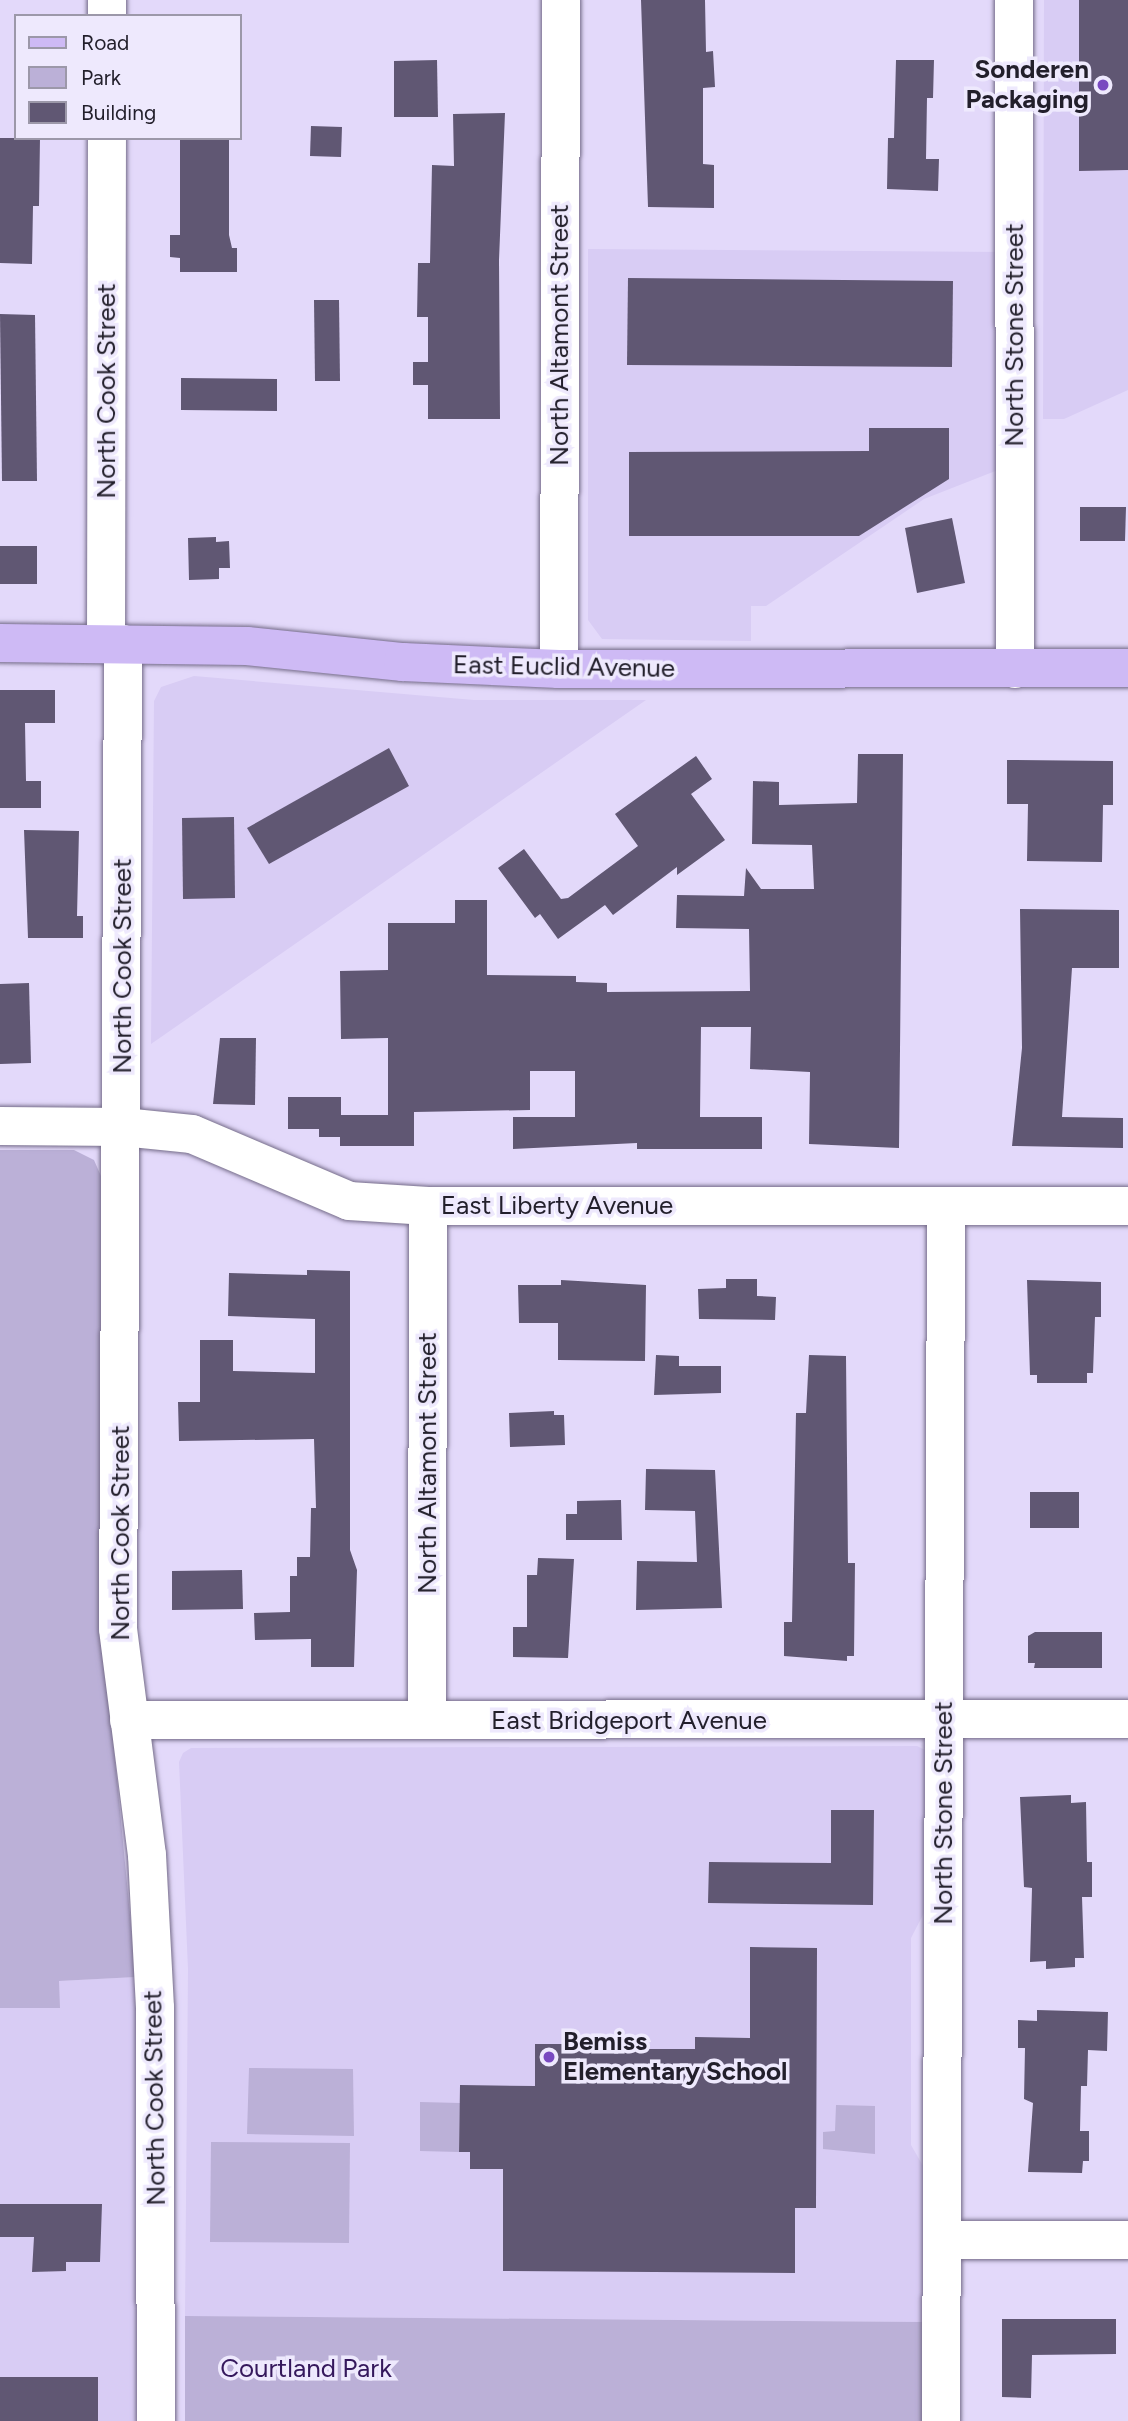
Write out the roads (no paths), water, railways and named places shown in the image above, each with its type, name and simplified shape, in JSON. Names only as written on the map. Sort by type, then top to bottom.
[{"type":"main road","name":"East Euclid Avenue","points":[[0,643],[247,646],[403,662],[559,669],[1128,668]]},
{"type":"street","name":"North Altamont Street","points":[[559,669],[561,0]]},
{"type":"street","name":"North Stone Street","points":[[1014,0],[1015,669]]},
{"type":"street","name":"North Cook Street","points":[[107,140],[123,1127],[118,1629],[147,1855],[155,2008],[156,2421]]},
{"type":"street","name":"East Liberty Avenue","points":[[0,1126],[123,1127],[192,1134],[349,1201],[428,1206],[1128,1206]]},
{"type":"street","name":"North Altamont Street","points":[[427,1720],[428,1206]]},
{"type":"street","name":"North Stone Street","points":[[941,2421],[946,1206]]},
{"type":"street","name":"East Bridgeport Avenue","points":[[130,1720],[1128,1719]]},
{"type":"street","points":[[943,2240],[1128,2240]]},
{"type":"place","name":"Sonderen Packaging","points":[[1103,85]]},
{"type":"place","name":"Bemiss Elementary School","points":[[549,2057]]},
{"type":"park label","name":"Courtland Park","points":[[306,2369]]}]
